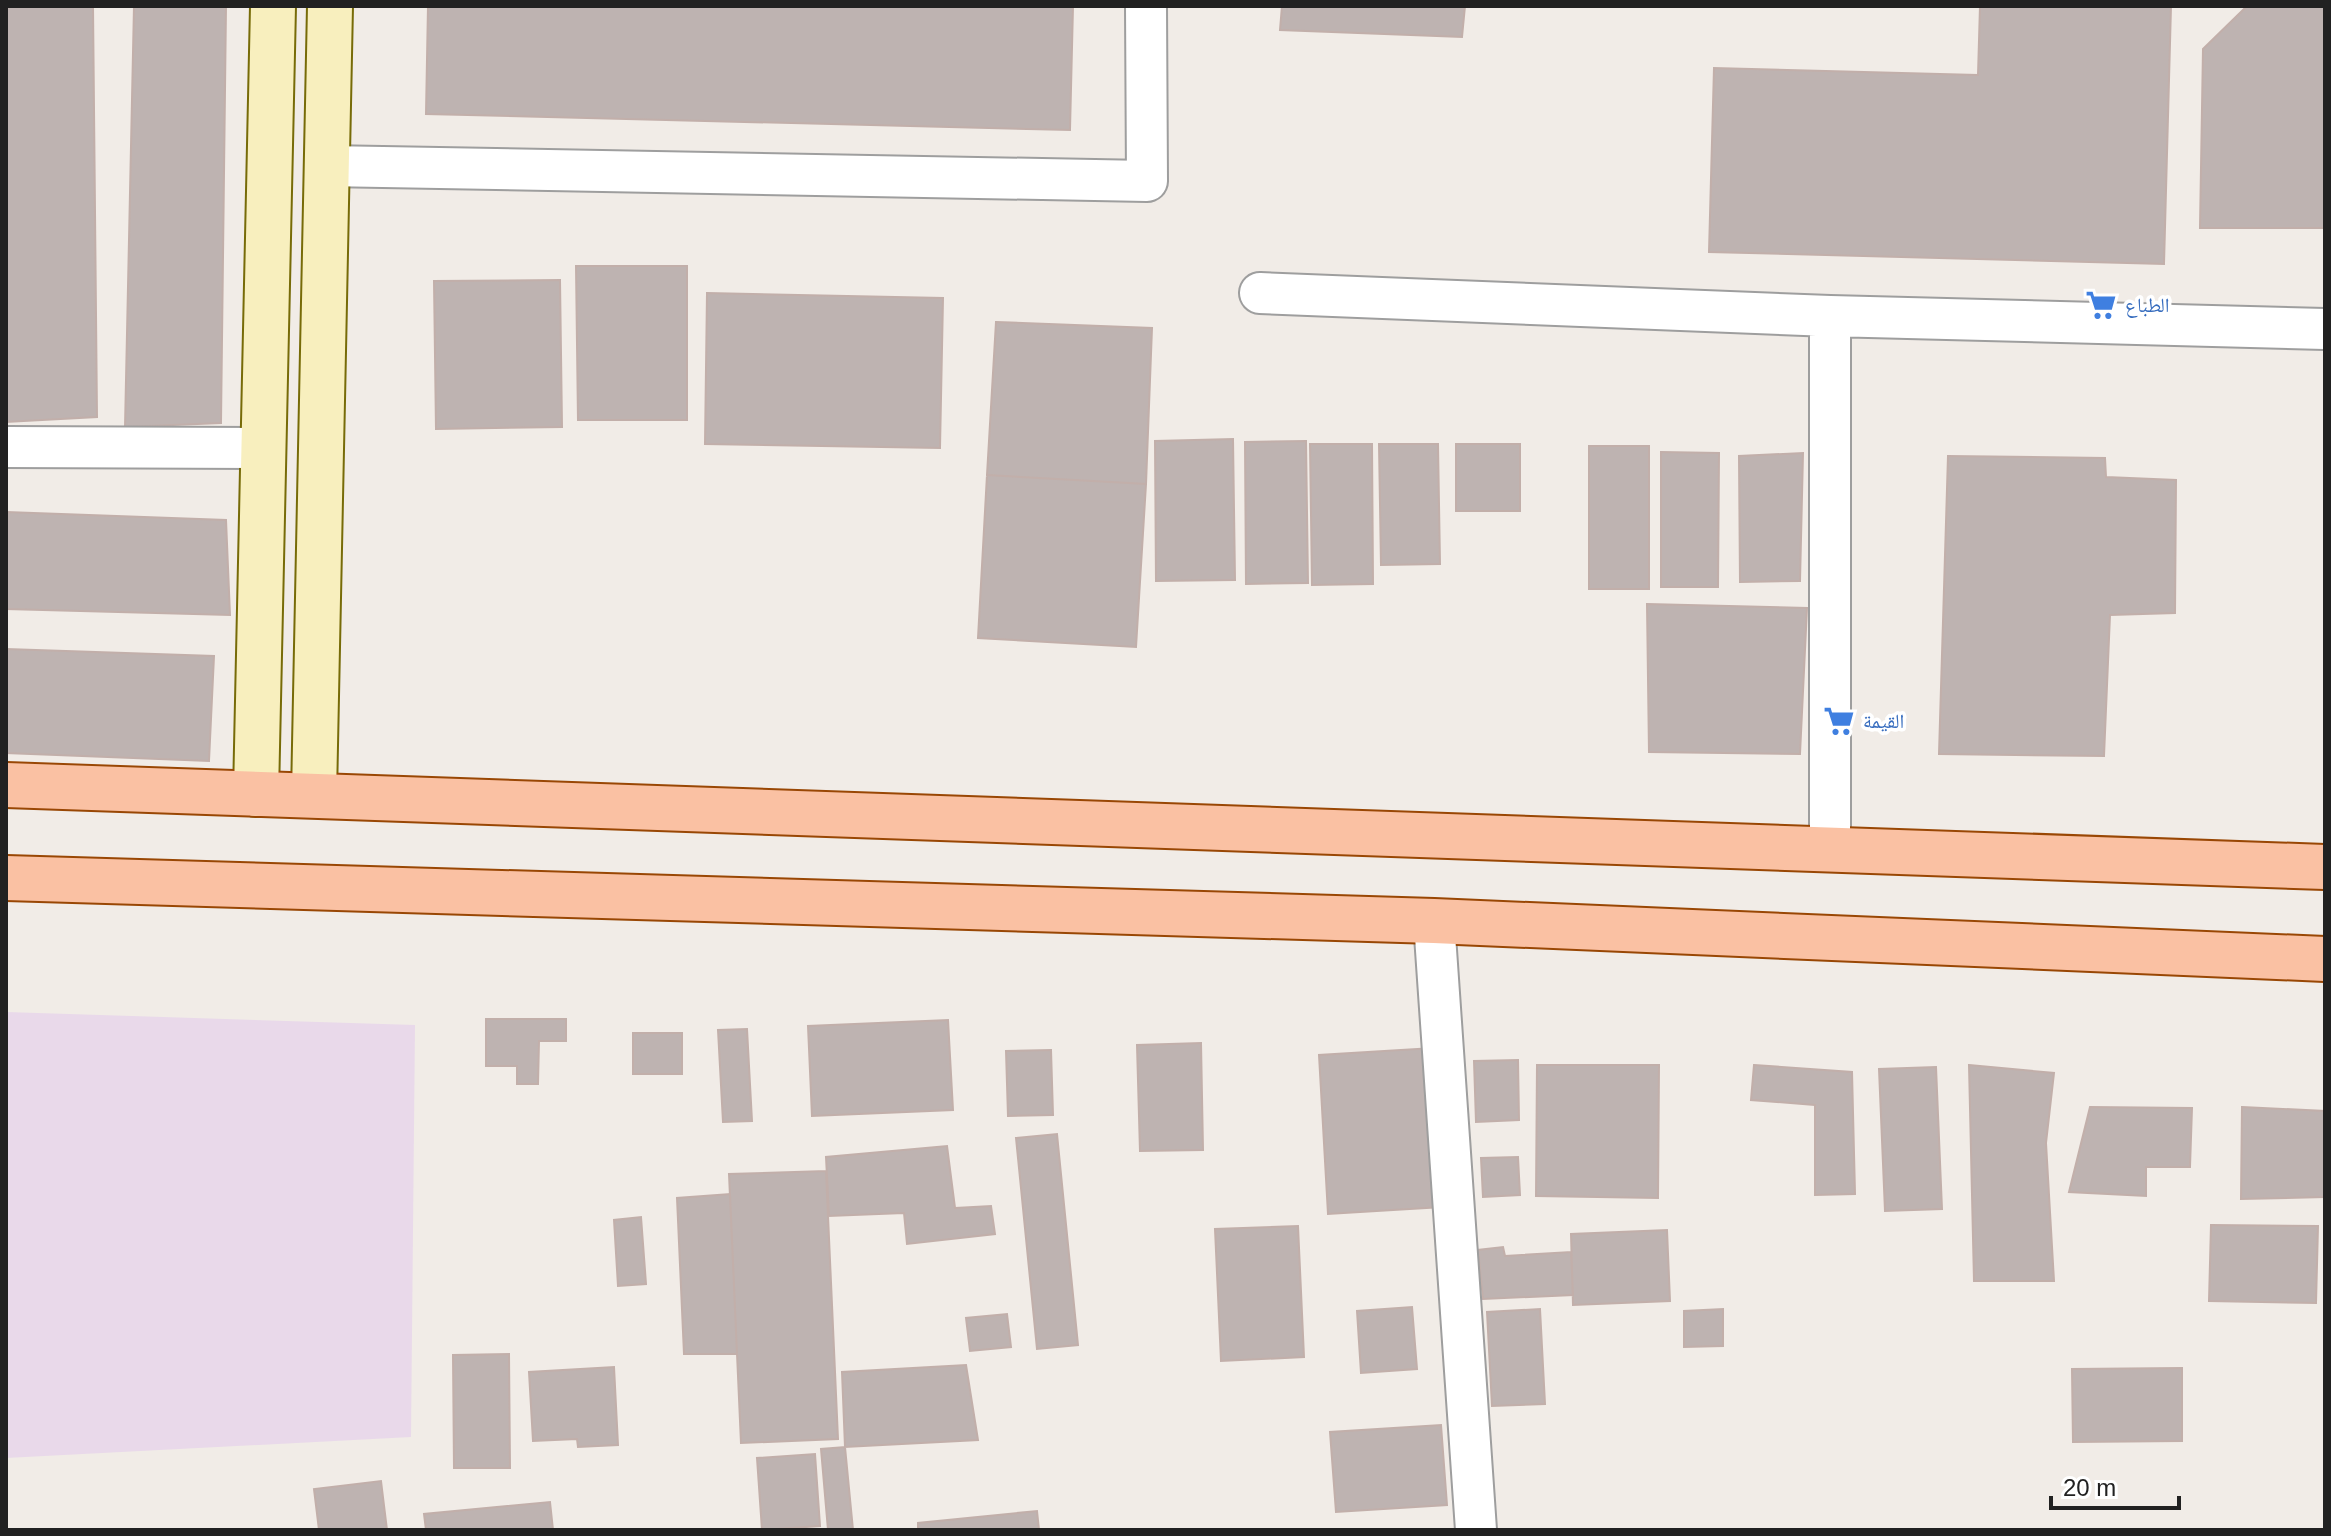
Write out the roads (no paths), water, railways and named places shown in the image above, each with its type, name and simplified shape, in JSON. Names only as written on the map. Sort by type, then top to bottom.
[{"type":"main road","points":[[256,794],[273,6]]},
{"type":"main road","points":[[314,795],[330,6]]},
{"type":"main road","points":[[6,785],[2325,867]]},
{"type":"main road","points":[[6,878],[1434,921],[2325,959]]},
{"type":"street","points":[[326,166],[1147,181],[1146,6]]},
{"type":"street","points":[[1260,293],[1830,316],[2325,329]]},
{"type":"street","points":[[1830,316],[1830,850]]},
{"type":"street","points":[[6,447],[263,448]]},
{"type":"street","points":[[1434,921],[1476,1530],[1456,1530]]},
{"type":"place","name":"الطباع","points":[[2101,305]]},
{"type":"place","name":"القيمة","points":[[1839,721]]}]
